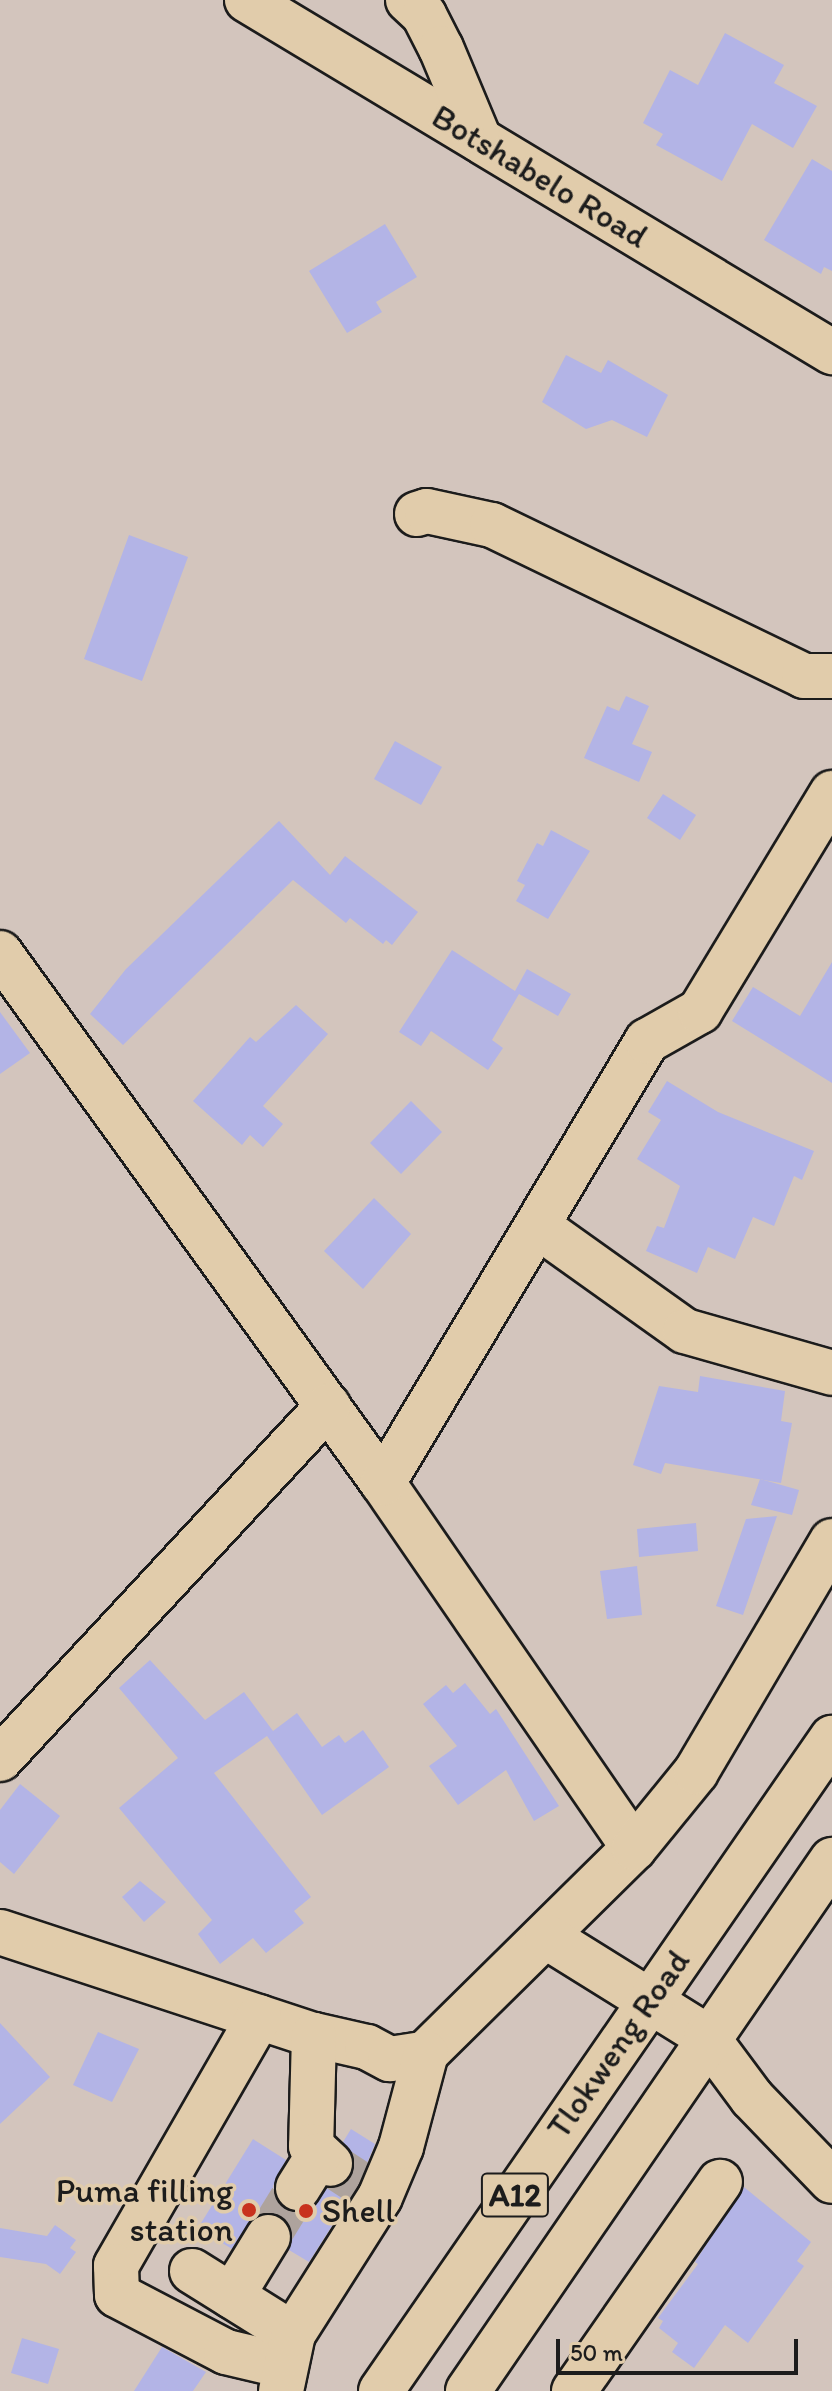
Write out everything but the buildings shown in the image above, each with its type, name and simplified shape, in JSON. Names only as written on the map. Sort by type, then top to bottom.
[{"type":"street","name":"Botshabelo Road","points":[[247,0],[832,352]]},
{"type":"street","points":[[408,0],[424,15],[441,48],[479,139]]},
{"type":"street","points":[[417,514],[427,511],[492,525],[804,676],[832,676]]},
{"type":"street","points":[[383,1483],[539,1227],[647,1041],[700,1011],[832,793]]},
{"type":"street","points":[[0,953],[383,1483],[634,1848]]},
{"type":"street","points":[[539,1227],[685,1331],[832,1373]]},
{"type":"street","points":[[0,1759],[328,1406]]},
{"type":"street","points":[[286,2364],[374,2192],[401,2147],[426,2053],[634,1848],[696,1772],[832,1541]]},
{"type":"street","name":"Tlokweng Road","points":[[381,2391],[648,1999],[832,1738]]},
{"type":"street","name":"Tlokweng Road","points":[[468,2391],[706,2036],[832,1860]]},
{"type":"street","points":[[0,1932],[314,2035],[367,2047],[390,2059],[426,2053]]},
{"type":"street","points":[[547,1937],[706,2036],[752,2098],[832,2181]]},
{"type":"street","points":[[259,2017],[116,2266],[117,2295],[226,2352],[286,2364]]},
{"type":"street","points":[[314,2035],[311,2146],[315,2169]]},
{"type":"street","points":[[574,2391],[720,2182]]},
{"type":"street","points":[[232,2296],[268,2237]]},
{"type":"street","points":[[192,2271],[232,2296],[286,2364]]},
{"type":"tunnel","points":[[330,2164],[367,2188]]},
{"type":"tunnel","points":[[268,2237],[298,2188]]},
{"type":"place","name":"Puma filling station","points":[[249,2210]]},
{"type":"place","name":"Shell","points":[[306,2211]]}]
